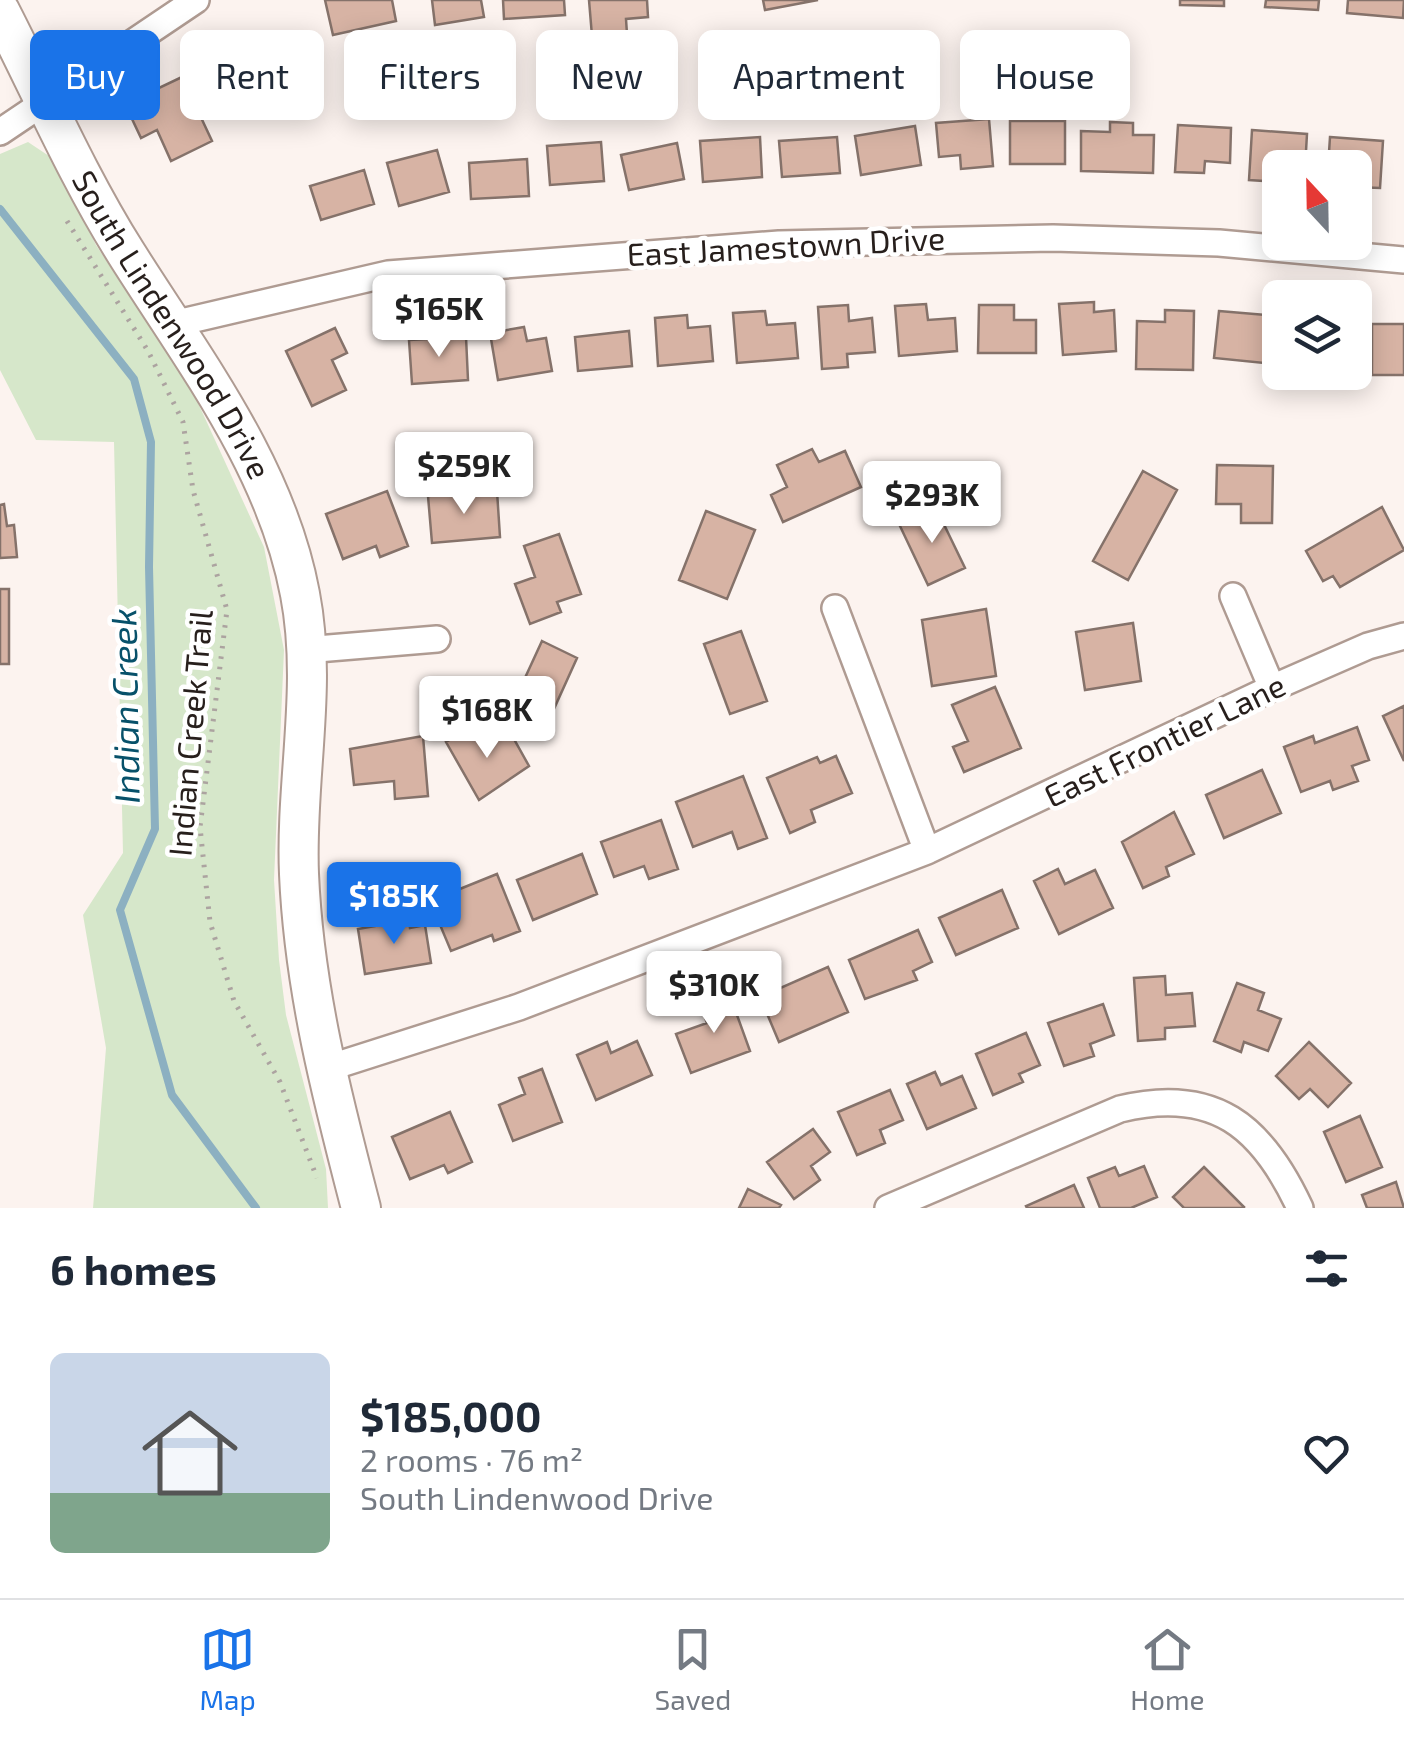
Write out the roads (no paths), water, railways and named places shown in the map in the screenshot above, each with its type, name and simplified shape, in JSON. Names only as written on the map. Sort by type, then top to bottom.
[{"type":"street","points":[[152,30],[196,0]]},
{"type":"street","name":"South Lindenwood Drive","points":[[0,11],[30,69]]},
{"type":"street","points":[[0,132],[30,113]]},
{"type":"street","name":"South Lindenwood Drive","points":[[56,120],[124,251],[243,440],[284,533],[301,596],[308,698],[299,871],[310,1000],[361,1208]]},
{"type":"street","name":"East Jamestown Drive","points":[[173,324],[388,274],[797,243],[1054,238],[1219,244],[1404,260]]},
{"type":"street","points":[[1233,596],[1272,688]]},
{"type":"street","points":[[835,608],[927,851]]},
{"type":"street","name":"East Frontier Lane","points":[[325,1069],[519,1007],[927,851],[1272,688],[1368,646],[1404,636]]},
{"type":"street","points":[[305,650],[436,639]]},
{"type":"street","points":[[888,1208],[1120,1109],[1180,1102],[1214,1110],[1254,1134],[1280,1163],[1300,1208]]},
{"type":"waterway","name":"Indian Creek","points":[[0,209],[134,379],[151,442],[149,567],[155,829],[120,910],[172,1095],[256,1208]]}]
